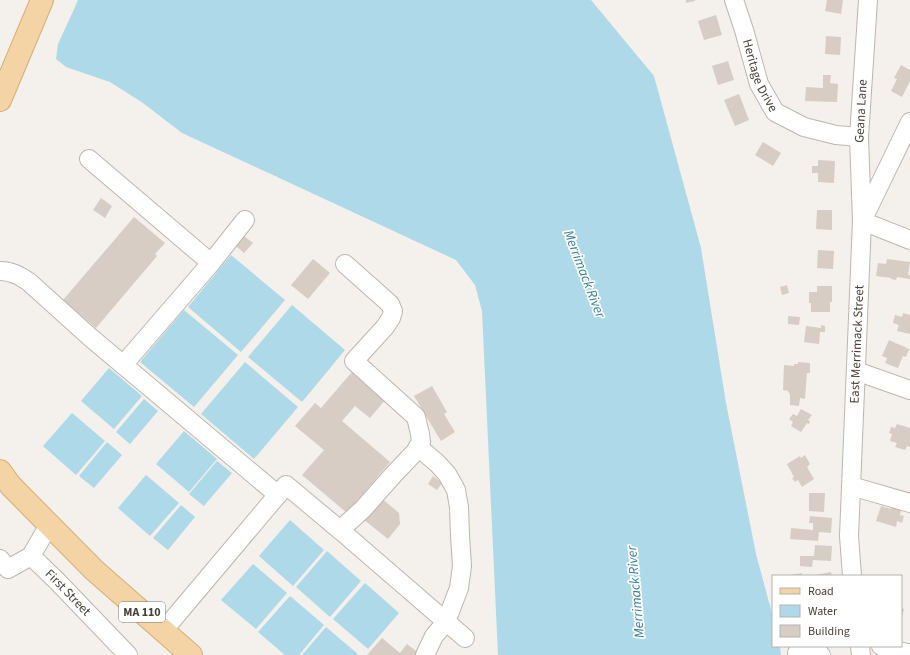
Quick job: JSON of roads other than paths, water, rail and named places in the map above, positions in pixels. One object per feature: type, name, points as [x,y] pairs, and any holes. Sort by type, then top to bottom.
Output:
[{"type":"main road","points":[[0,100],[42,0]]},
{"type":"main road","name":"MA 110","points":[[0,471],[10,486],[94,570],[191,655]]},
{"type":"street","name":"Heritage Drive","points":[[734,0],[759,84],[775,112],[804,127],[836,135],[859,137]]},
{"type":"street","name":"Geana Lane","points":[[862,221],[859,137],[868,0]]},
{"type":"street","name":"East Merrimack Street","points":[[852,575],[849,536],[862,221],[910,122]]},
{"type":"street","points":[[89,159],[211,262]]},
{"type":"street","points":[[123,365],[245,220]]},
{"type":"street","points":[[862,221],[910,240]]},
{"type":"street","points":[[340,530],[363,509],[415,452],[421,442],[416,417],[354,361],[385,326],[391,318],[393,311],[390,304],[345,264]]},
{"type":"street","points":[[0,270],[18,274],[29,282],[90,337],[278,495]]},
{"type":"street","points":[[856,371],[910,390]]},
{"type":"street","points":[[418,447],[437,463],[447,474],[456,490],[459,507],[462,566],[460,588],[446,622],[434,636],[425,655]]},
{"type":"street","points":[[163,631],[286,485],[465,638]]},
{"type":"street","points":[[851,486],[910,502]]},
{"type":"street","points":[[0,559],[8,569],[31,556],[49,525]]},
{"type":"street","name":"First Street","points":[[31,556],[128,655]]},
{"type":"street","points":[[885,647],[910,654]]},
{"type":"street","points":[[797,655],[797,653],[821,655]]},
{"type":"water","name":"Merrimack River","points":[[78,0],[591,0],[654,76],[701,248],[726,403],[756,554],[772,613],[772,647],[780,647],[781,655],[498,655],[482,311],[475,285],[456,260],[182,133],[143,103],[110,82],[66,67],[56,59],[58,44]]},
{"type":"water","points":[[231,255],[285,300],[241,352],[188,307]]},
{"type":"water","points":[[292,305],[345,350],[302,402],[248,357]]},
{"type":"water","points":[[184,310],[238,355],[194,407],[140,362]]},
{"type":"water","points":[[245,362],[298,407],[254,459],[201,414]]},
{"type":"water","points":[[109,368],[142,396],[114,429],[81,401]]},
{"type":"water","points":[[144,399],[158,411],[130,444],[116,432]]},
{"type":"water","points":[[72,413],[105,441],[76,475],[43,446]]},
{"type":"water","points":[[184,431],[217,459],[189,492],[156,464]]},
{"type":"water","points":[[107,442],[122,455],[94,488],[79,476]]},
{"type":"water","points":[[217,461],[232,473],[204,506],[189,494]]},
{"type":"water","points":[[146,475],[179,503],[150,536],[118,508]]},
{"type":"water","points":[[181,505],[195,517],[168,550],[153,538]]},
{"type":"water","points":[[290,520],[324,550],[293,586],[259,556]]},
{"type":"water","points":[[327,551],[361,581],[330,617],[296,587]]},
{"type":"water","points":[[253,564],[287,593],[256,629],[221,600]]},
{"type":"water","points":[[365,583],[399,613],[368,649],[333,619]]},
{"type":"water","points":[[290,596],[324,625],[299,655],[285,655],[258,632]]},
{"type":"water","points":[[326,627],[359,655],[302,655]]}]
